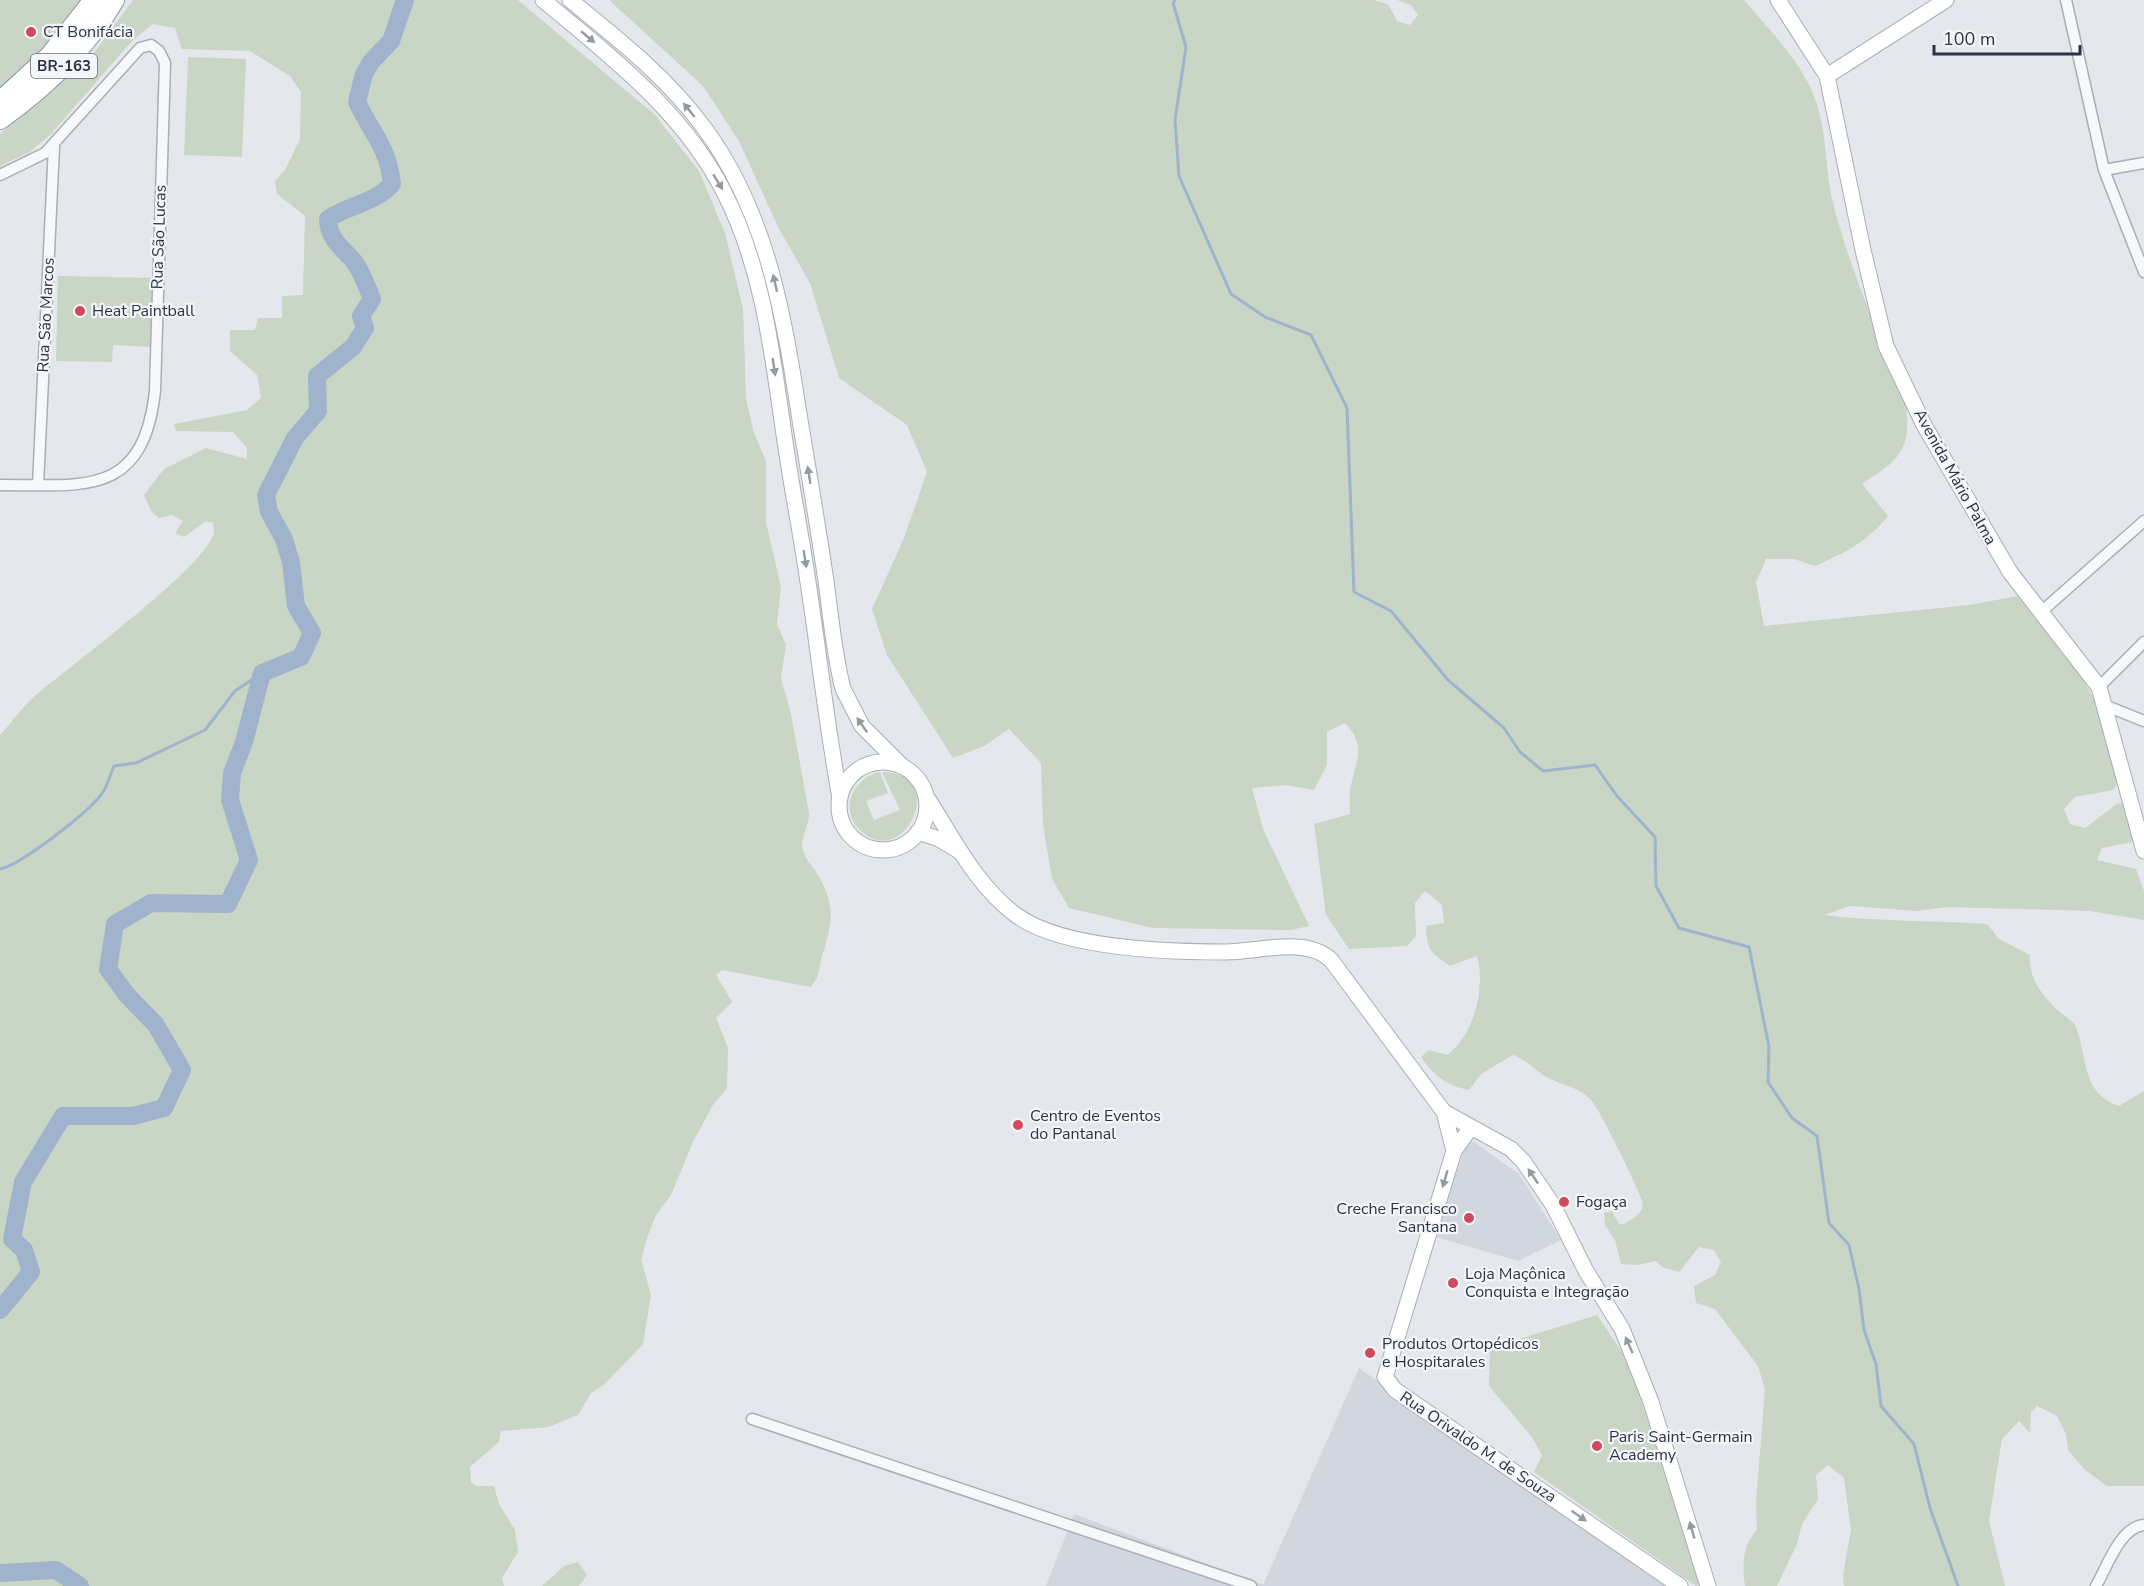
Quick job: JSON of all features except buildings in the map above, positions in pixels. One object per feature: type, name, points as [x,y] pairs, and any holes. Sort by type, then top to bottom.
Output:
[{"type":"highway","name":"BR-163","points":[[0,102],[51,55],[94,0]]},
{"type":"highway","name":"BR-163","points":[[0,119],[63,67],[86,41],[114,0]]},
{"type":"main road","points":[[543,0],[640,82],[669,111],[695,146],[724,193],[743,235],[758,280],[773,361],[806,570],[829,740],[840,798],[840,810],[846,828],[855,840],[868,847],[883,850],[898,847],[918,832],[926,817],[926,796]]},
{"type":"main road","points":[[570,0],[624,44],[679,97],[705,129],[736,178],[757,223],[774,276],[791,362],[843,689],[862,726],[918,780],[964,855],[986,885],[1006,908],[1032,925],[1065,937],[1104,944],[1226,952],[1309,947],[1323,952],[1348,980],[1444,1112],[1454,1151]]},
{"type":"main road","points":[[1778,0],[1827,76],[1946,0]]},
{"type":"main road","name":"Avenida Mário Palma","points":[[1827,76],[1863,250],[1886,346],[1924,425],[2010,572],[2098,687],[2141,822],[2144,851]]},
{"type":"main road","points":[[840,798],[849,780],[864,767],[884,763],[903,767]]},
{"type":"main road","points":[[918,832],[939,839],[964,855]]},
{"type":"main road","points":[[1444,1112],[1510,1149],[1523,1161],[1553,1205],[1586,1271],[1622,1329],[1651,1402],[1708,1586]]},
{"type":"main road","name":"Rua Orivaldo M. de Souza","points":[[1470,1127],[1454,1151],[1385,1377],[1389,1384],[1680,1586]]},
{"type":"street","points":[[2066,0],[2104,170],[2144,272]]},
{"type":"street","name":"Rua São Lucas","points":[[38,485],[94,483],[120,471],[135,455],[146,438],[154,400],[165,63],[156,47],[151,45],[140,48],[54,146]]},
{"type":"street","points":[[0,175],[36,159],[54,146]]},
{"type":"street","name":"Rua São Marcos","points":[[38,485],[54,146]]},
{"type":"street","points":[[2104,170],[2144,163]]},
{"type":"street","points":[[0,485],[38,485]]},
{"type":"street","points":[[2041,612],[2144,521]]},
{"type":"street","points":[[2098,687],[2144,642]]},
{"type":"street","points":[[2104,705],[2144,722]]},
{"type":"street","points":[[752,1419],[1251,1586]]},
{"type":"street","points":[[2097,1586],[2125,1535],[2136,1526],[2144,1525]]},
{"type":"shaded area","points":[[1474,1142],[1519,1174],[1561,1240],[1518,1261],[1436,1237],[1466,1143]]},
{"type":"shaded area","points":[[1359,1368],[1672,1586],[1046,1586],[1074,1514],[1263,1585]]},
{"type":"green space","name":"CT Bonifácia","points":[[0,0],[86,0],[77,14],[0,95]]},
{"type":"green space","points":[[133,0],[518,0],[655,115],[699,171],[725,233],[743,309],[746,399],[754,433],[766,461],[766,522],[781,587],[777,624],[786,645],[781,678],[791,714],[809,813],[802,848],[821,880],[829,900],[831,919],[829,930],[818,974],[811,987],[722,970],[716,975],[732,1002],[716,1018],[728,1048],[727,1088],[713,1105],[693,1142],[671,1195],[656,1215],[647,1238],[641,1259],[651,1295],[643,1344],[605,1384],[591,1393],[578,1415],[548,1427],[501,1431],[499,1442],[470,1467],[471,1482],[476,1486],[494,1486],[499,1504],[515,1530],[518,1552],[502,1578],[504,1586],[0,1586],[0,735],[34,697],[163,592],[206,547],[214,532],[213,523],[206,521],[184,537],[175,533],[183,521],[172,515],[159,518],[151,511],[144,495],[164,469],[206,448],[247,459],[247,448],[233,432],[176,431],[174,424],[247,410],[261,398],[257,375],[230,351],[230,330],[255,330],[258,318],[282,318],[282,296],[303,295],[305,216],[277,194],[275,181],[285,170],[300,139],[301,92],[290,76],[250,51],[182,49],[175,28],[153,24],[132,41],[51,134],[30,152],[0,166],[0,134],[90,58]]},
{"type":"green space","points":[[609,0],[1373,0],[1388,4],[1397,21],[1410,25],[1418,15],[1411,5],[1397,0],[1744,0],[1797,64],[1816,101],[1823,129],[1830,189],[1840,229],[1866,303],[1908,399],[1907,432],[1901,450],[1891,463],[1862,484],[1888,516],[1872,533],[1855,546],[1815,566],[1794,559],[1766,559],[1756,582],[1764,626],[1969,605],[2018,596],[2079,673],[2099,707],[2120,779],[2113,790],[2075,797],[2064,809],[2070,824],[2085,828],[2118,803],[2128,804],[2138,841],[2102,848],[2097,860],[2136,869],[2144,891],[2144,920],[2090,911],[1948,907],[1917,911],[1850,906],[1824,915],[1987,924],[1999,939],[2030,955],[2034,980],[2038,987],[2075,1025],[2087,1072],[2098,1092],[2106,1100],[2119,1106],[2144,1091],[2144,1486],[2107,1486],[2084,1469],[2068,1450],[2066,1434],[2057,1416],[2037,1406],[2031,1412],[2030,1433],[2019,1421],[2002,1439],[1989,1521],[2005,1586],[1844,1586],[1843,1575],[1851,1530],[1844,1478],[1828,1465],[1816,1475],[1818,1499],[1802,1524],[1797,1544],[1777,1586],[1745,1586],[1744,1556],[1748,1543],[1757,1530],[1756,1502],[1765,1389],[1758,1366],[1715,1309],[1696,1303],[1694,1286],[1715,1275],[1721,1262],[1714,1250],[1699,1247],[1679,1272],[1662,1267],[1656,1261],[1637,1265],[1621,1264],[1615,1240],[1605,1225],[1604,1213],[1612,1211],[1619,1224],[1624,1224],[1638,1214],[1643,1205],[1629,1171],[1603,1120],[1587,1096],[1549,1079],[1513,1055],[1481,1074],[1469,1090],[1441,1079],[1421,1057],[1429,1050],[1447,1055],[1456,1047],[1471,1024],[1479,996],[1477,956],[1450,966],[1431,950],[1426,926],[1444,923],[1442,905],[1425,891],[1415,903],[1416,936],[1407,946],[1349,949],[1326,915],[1314,824],[1350,814],[1350,790],[1358,755],[1358,747],[1352,732],[1345,723],[1327,732],[1327,765],[1314,790],[1286,785],[1252,788],[1263,829],[1309,926],[1291,930],[1153,928],[1069,908],[1052,879],[1043,825],[1041,763],[1009,729],[984,746],[953,758],[887,655],[872,609],[904,538],[927,472],[907,425],[839,378],[810,283],[778,227],[739,141],[703,86]]},
{"type":"green space","points":[[188,57],[246,59],[242,157],[184,155]]},
{"type":"green space","points":[[58,276],[155,278],[152,347],[113,345],[112,362],[56,361]]},
{"type":"green space","points":[[880,772],[888,793],[866,801],[874,820],[900,810],[882,772],[903,777],[914,788],[917,803],[913,818],[903,832],[890,840],[875,839],[858,828],[852,820],[850,811],[852,794],[857,786],[871,775]]},
{"type":"green space","name":"Paris Saint-Germain Academy","points":[[1597,1315],[1628,1361],[1699,1574],[1699,1585],[1696,1586],[1534,1472],[1542,1455],[1532,1437],[1489,1386],[1490,1348]]},
{"type":"green space","points":[[578,1562],[587,1575],[579,1586],[542,1586],[564,1566]]},
{"type":"waterway","points":[[0,1310],[31,1272],[24,1250],[12,1239],[23,1182],[63,1116],[133,1116],[164,1108],[182,1070],[156,1025],[127,995],[108,969],[115,924],[151,903],[228,904],[249,860],[230,800],[232,773],[244,742],[262,673],[301,657],[312,633],[296,606],[291,562],[284,539],[269,512],[266,495],[295,438],[318,411],[317,376],[353,347],[365,328],[361,316],[372,299],[358,268],[330,232],[328,219],[378,196],[392,184],[383,150],[357,102],[364,74],[371,62],[391,41],[405,0]]},
{"type":"waterway","points":[[1175,0],[1173,3],[1186,47],[1175,120],[1179,176],[1231,294],[1265,317],[1311,335],[1347,408],[1354,592],[1391,611],[1448,680],[1504,728],[1520,752],[1543,771],[1595,765],[1617,796],[1655,837],[1656,886],[1679,928],[1749,947],[1769,1047],[1768,1082],[1792,1118],[1817,1136],[1829,1223],[1849,1245],[1859,1289],[1864,1330],[1876,1364],[1881,1406],[1914,1444],[1930,1508],[1958,1586]]},
{"type":"waterway","points":[[0,869],[37,849],[82,814],[103,792],[114,766],[136,763],[205,730],[235,691],[262,673]]},
{"type":"waterway","points":[[0,1573],[56,1570],[80,1586]]},
{"type":"place","name":"CT Bonifácia","points":[[31,32]]},
{"type":"place","name":"Heat Paintball","points":[[80,311]]},
{"type":"place","name":"Centro de Eventos do Pantanal","points":[[1018,1125]]},
{"type":"place","name":"Fogaça","points":[[1564,1202]]},
{"type":"place","name":"Creche Francisco Santana","points":[[1469,1218]]},
{"type":"place","name":"Loja Maçônica Conquista e Integração","points":[[1453,1283]]},
{"type":"place","name":"Produtos Ortopédicos e Hospitarales","points":[[1370,1353]]},
{"type":"place","name":"Paris Saint-Germain Academy","points":[[1597,1446]]}]
